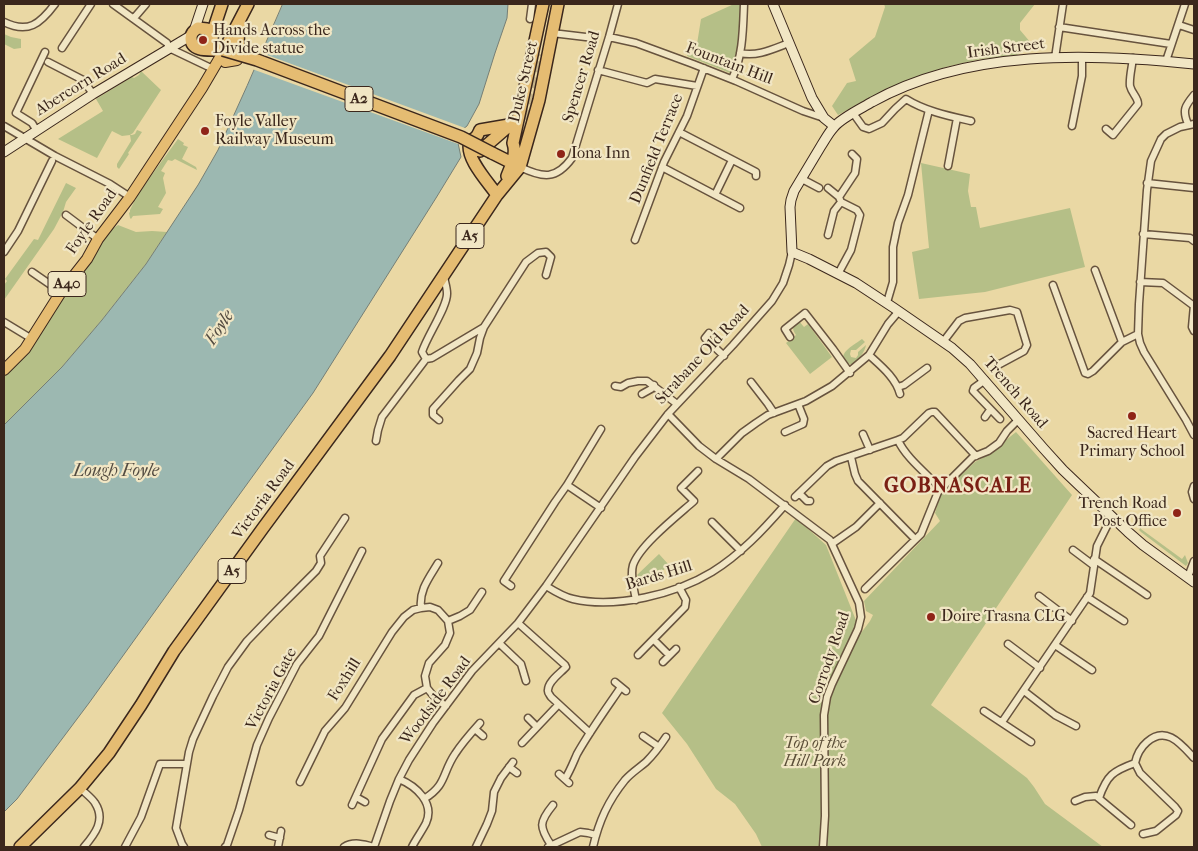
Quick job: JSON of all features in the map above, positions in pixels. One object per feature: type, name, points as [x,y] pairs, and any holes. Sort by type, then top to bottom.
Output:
[{"type":"highway","points":[[202,30],[211,45],[200,48],[191,41],[202,30],[217,17],[222,4]]},
{"type":"highway","name":"Duke Street","points":[[516,165],[514,143],[543,4]]},
{"type":"highway","name":"Duke Street","points":[[548,4],[549,29]]},
{"type":"highway","name":"Duke Street","points":[[516,165],[539,100],[554,4]]},
{"type":"highway","name":"Duke Street","points":[[539,54],[558,4]]},
{"type":"highway","name":"Foyle Road","points":[[228,53],[238,47],[239,31],[245,9]]},
{"type":"highway","name":"Foyle Road","points":[[228,53],[245,9]]},
{"type":"highway","points":[[202,30],[228,53]]},
{"type":"highway","name":"A2","points":[[200,48],[257,60],[462,138],[516,165]]},
{"type":"highway","name":"Duke Street","points":[[472,142],[480,130],[510,125],[489,142],[490,152]]},
{"type":"highway","points":[[472,142],[471,158],[497,195]]},
{"type":"highway","name":"A2","points":[[472,142],[480,151],[490,152]]},
{"type":"highway","points":[[483,175],[480,164],[490,152],[514,143]]},
{"type":"highway","name":"Victoria Road","points":[[20,847],[80,788],[109,753],[174,651],[390,356],[516,165]]},
{"type":"main road","points":[[202,30],[203,4]]},
{"type":"main road","points":[[773,4],[814,102],[824,118]]},
{"type":"main road","name":"Abercorn Road","points":[[4,152],[93,94],[202,30]]},
{"type":"main road","points":[[172,47],[200,48]]},
{"type":"main road","name":"Foyle Road","points":[[4,370],[32,339],[61,292],[87,260],[98,239],[130,196],[213,69],[228,53]]},
{"type":"main road","name":"Foyle Road","points":[[202,88],[212,78],[228,53]]},
{"type":"main road","name":"Irish Street","points":[[834,126],[881,97],[912,84],[946,72],[980,65],[1082,57],[1133,58],[1194,64]]},
{"type":"main road","name":"Fountain Hill","points":[[824,118],[834,126]]},
{"type":"main road","name":"Strabane Old Road","points":[[792,252],[790,207],[794,191],[834,126]]},
{"type":"main road","name":"Trench Road","points":[[792,252],[809,258],[856,283],[943,342],[970,364],[1063,470],[1143,544],[1191,579]]},
{"type":"street","points":[[4,22],[17,28],[33,25],[44,18],[55,4]]},
{"type":"street","points":[[62,48],[91,4]]},
{"type":"street","points":[[113,4],[172,47],[213,69]]},
{"type":"street","points":[[134,18],[146,4]]},
{"type":"street","points":[[530,19],[532,4]]},
{"type":"street","name":"Spencer Road","points":[[516,165],[539,174],[550,175],[560,171],[572,158],[618,4]]},
{"type":"street","points":[[732,79],[740,53],[744,4]]},
{"type":"street","points":[[1055,58],[1063,4]]},
{"type":"street","points":[[1166,61],[1185,4]]},
{"type":"street","points":[[1178,25],[1194,30]]},
{"type":"street","points":[[1059,27],[1171,44]]},
{"type":"street","points":[[549,29],[594,38]]},
{"type":"street","name":"Fountain Hill","points":[[609,37],[636,43],[704,68],[824,118]]},
{"type":"street","points":[[740,53],[752,55],[789,44]]},
{"type":"street","points":[[37,130],[29,121],[16,113],[45,52]]},
{"type":"street","points":[[1072,126],[1082,76],[1082,57]]},
{"type":"street","points":[[1106,129],[1113,134],[1138,104],[1130,84],[1133,58]]},
{"type":"street","points":[[48,62],[83,80],[93,94]]},
{"type":"street","name":"Dunfield Terrace","points":[[635,240],[662,167],[687,116],[704,68]]},
{"type":"street","points":[[598,70],[647,83],[655,79],[697,86]]},
{"type":"street","points":[[1194,95],[1184,109],[1185,116],[1191,124],[1173,130],[1162,139],[1151,161],[1147,183],[1143,234],[1138,334],[1144,352],[1194,435]]},
{"type":"street","points":[[853,113],[863,127],[869,129],[882,123],[906,99],[917,106],[971,121]]},
{"type":"street","points":[[804,111],[814,102]]},
{"type":"street","points":[[885,302],[888,299],[893,282],[893,247],[898,223],[910,186],[929,110]]},
{"type":"street","points":[[948,166],[958,118]]},
{"type":"street","points":[[4,126],[130,196]]},
{"type":"street","points":[[679,132],[756,172],[756,176]]},
{"type":"street","points":[[828,235],[834,211],[855,173],[857,159],[852,154]]},
{"type":"street","points":[[715,195],[732,160]]},
{"type":"street","points":[[4,252],[18,231],[52,161]]},
{"type":"street","points":[[662,167],[740,208]]},
{"type":"street","points":[[802,179],[818,188]]},
{"type":"street","points":[[1147,183],[1194,188]]},
{"type":"street","points":[[828,188],[860,215],[851,250],[838,274]]},
{"type":"street","points":[[66,215],[98,239]]},
{"type":"street","points":[[1143,234],[1190,238],[1194,241]]},
{"type":"street","points":[[438,420],[433,415],[433,409],[470,369],[477,353],[484,326],[526,262],[538,253],[546,252],[551,257],[546,275]]},
{"type":"street","name":"Strabane Old Road","points":[[546,586],[635,457],[668,414],[724,356],[772,301],[783,283],[792,252]]},
{"type":"street","points":[[1095,270],[1122,342]]},
{"type":"street","points":[[32,272],[61,292]]},
{"type":"street","points":[[426,359],[422,352],[425,342],[447,295],[443,276]]},
{"type":"street","points":[[1140,282],[1163,283],[1194,305],[1192,327],[1194,331]]},
{"type":"street","points":[[1053,285],[1085,373],[1088,374],[1093,371],[1122,342],[1138,334]]},
{"type":"street","points":[[943,342],[959,321],[965,318],[1014,310],[1017,312],[1027,345],[1024,351],[998,365]]},
{"type":"street","points":[[716,459],[742,433],[756,423],[774,413],[822,393],[850,373],[869,355],[888,324],[899,311]]},
{"type":"street","points":[[790,336],[785,329],[805,313],[850,373]]},
{"type":"street","points":[[4,322],[32,339]]},
{"type":"street","points":[[376,441],[382,417],[426,359],[432,358],[484,326]]},
{"type":"street","points":[[709,333],[705,338],[724,356]]},
{"type":"street","points":[[869,355],[891,376],[899,391],[927,368]]},
{"type":"street","points":[[985,380],[974,388],[973,391],[1000,419]]},
{"type":"street","points":[[616,386],[621,387],[638,381],[647,381],[677,404]]},
{"type":"street","points":[[751,382],[774,413]]},
{"type":"street","points":[[642,394],[654,385]]},
{"type":"street","points":[[785,432],[803,424],[804,419],[798,404]]},
{"type":"street","points":[[985,417],[990,410]]},
{"type":"street","points":[[810,501],[797,495],[827,466],[903,438],[932,412],[935,412],[976,456]]},
{"type":"street","name":"Corrody Road","points":[[668,414],[699,446],[749,479],[830,540],[859,603],[861,617],[858,629],[832,684],[827,697],[824,715],[824,847]]},
{"type":"street","points":[[865,589],[921,534],[941,489],[973,458],[999,443],[1018,420]]},
{"type":"street","points":[[511,586],[504,581],[601,429]]},
{"type":"street","points":[[863,434],[870,450]]},
{"type":"street","points":[[898,440],[908,455],[941,489]]},
{"type":"street","points":[[851,457],[858,481],[916,539]]},
{"type":"street","points":[[636,600],[632,575],[633,566],[648,544],[694,501],[681,488],[698,471]]},
{"type":"street","points":[[567,485],[601,508]]},
{"type":"street","points":[[1194,486],[1192,492],[1194,500]]},
{"type":"street","points":[[833,543],[856,527],[880,503]]},
{"type":"street","name":"Bards Hill","points":[[546,586],[571,599],[593,603],[636,600],[680,587],[713,572],[741,551],[757,537],[785,505]]},
{"type":"street","points":[[1002,722],[1090,593],[1096,546],[1112,516]]},
{"type":"street","points":[[182,846],[176,828],[187,764],[193,739],[216,690],[228,667],[243,647],[263,624],[316,571],[321,563],[320,556],[345,518]]},
{"type":"street","points":[[712,522],[741,551]]},
{"type":"street","points":[[1072,550],[1147,595]]},
{"type":"street","name":"Victoria Gate","points":[[225,847],[239,810],[257,745],[269,718],[297,664],[319,636],[362,551]]},
{"type":"street","points":[[1191,579],[1194,561]]},
{"type":"street","points":[[438,564],[425,583],[421,594],[421,608],[430,607],[438,610],[448,621],[450,633],[446,645],[429,663],[425,676],[427,688],[436,699],[446,706]]},
{"type":"street","points":[[866,577],[872,583]]},
{"type":"street","name":"Woodside Road","points":[[374,847],[399,779],[420,742],[472,671],[518,623],[546,586]]},
{"type":"street","points":[[638,655],[686,608],[686,600],[680,587]]},
{"type":"street","points":[[448,621],[470,610],[482,592]]},
{"type":"street","points":[[1039,596],[1072,621]]},
{"type":"street","points":[[1087,597],[1124,621]]},
{"type":"street","name":"Foxhill","points":[[299,777],[324,731],[345,708],[392,632],[404,617],[413,610],[421,608]]},
{"type":"street","points":[[518,623],[565,665],[566,667],[550,684],[548,692],[558,705],[590,733]]},
{"type":"street","points":[[654,640],[669,655]]},
{"type":"street","points":[[499,643],[521,664],[526,681]]},
{"type":"street","points":[[1008,644],[1040,668]]},
{"type":"street","points":[[1055,646],[1092,670]]},
{"type":"street","points":[[663,662],[676,649]]},
{"type":"street","points":[[559,774],[567,781],[577,755],[620,687]]},
{"type":"street","points":[[352,804],[382,739],[414,694],[427,688]]},
{"type":"street","points":[[1024,691],[1055,715],[1076,726]]},
{"type":"street","points":[[522,743],[558,705]]},
{"type":"street","points":[[984,711],[1030,742]]},
{"type":"street","points":[[528,718],[538,727]]},
{"type":"street","points":[[424,798],[440,785],[455,754],[478,726],[483,736]]},
{"type":"street","points":[[1143,834],[1156,832],[1178,812],[1176,807],[1140,773],[1135,763],[1141,747],[1150,739],[1165,735],[1179,742],[1194,758]]},
{"type":"street","points":[[643,736],[659,747]]},
{"type":"street","points":[[593,847],[601,818],[609,802],[626,779],[646,762],[666,737]]},
{"type":"street","points":[[1099,798],[1107,779],[1114,772],[1135,763]]},
{"type":"street","points":[[124,847],[141,817],[160,764],[187,764]]},
{"type":"street","points":[[476,847],[492,811],[494,792],[501,778],[511,764],[517,772]]},
{"type":"street","points":[[399,779],[420,793],[427,806],[428,816],[426,822],[412,847]]},
{"type":"street","points":[[80,788],[95,802],[100,819],[92,838],[84,847]]},
{"type":"street","points":[[1076,801],[1096,796],[1131,825]]},
{"type":"street","points":[[356,797],[365,802]]},
{"type":"street","points":[[550,806],[542,824],[544,834],[550,846],[580,832],[596,835]]},
{"type":"street","points":[[269,835],[280,834],[278,847]]},
{"type":"street","points":[[344,847],[357,843],[374,847]]},
{"type":"green space","points":[[734,4],[742,4],[740,34],[734,71],[730,73],[687,56],[691,46],[697,44],[701,19]]},
{"type":"green space","points":[[884,4],[1035,4],[1020,23],[1020,30],[1031,43],[1017,55],[981,59],[946,67],[907,80],[838,115],[832,106],[847,83],[856,81],[849,59],[875,37],[885,7]]},
{"type":"green space","points":[[4,34],[21,39],[21,48],[14,49],[4,44]]},
{"type":"green space","points":[[141,71],[161,90],[130,135],[122,136],[112,131],[97,158],[58,139],[103,111],[96,99],[132,77],[134,78],[139,75]]},
{"type":"green space","points":[[137,130],[142,132],[119,169],[117,164],[131,141],[130,135],[135,134]]},
{"type":"green space","points":[[178,139],[184,143],[183,145],[188,147],[182,159],[196,167],[197,170],[175,159],[172,161],[168,160],[161,171],[165,173],[163,178],[166,193],[158,207],[163,209],[160,214],[133,216],[131,219],[129,213],[137,196]]},
{"type":"green space","points":[[921,163],[970,174],[968,191],[971,207],[976,207],[980,228],[1070,208],[1085,267],[985,292],[919,299],[912,252],[929,248]]},
{"type":"green space","points":[[66,183],[76,188],[66,202],[54,229],[4,300],[4,285],[7,281],[5,279],[34,239],[38,240]]},
{"type":"green space","points":[[118,225],[136,232],[167,232],[146,264],[102,320],[62,367],[4,425],[4,370],[98,239]]},
{"type":"green space","points":[[799,321],[804,327],[808,324],[832,357],[810,374],[786,343],[796,335],[793,327]]},
{"type":"green space","points":[[862,339],[865,342],[856,350],[851,350],[850,354],[851,357],[856,358],[858,352],[866,345],[863,353],[852,364],[846,363],[843,358],[845,352]]},
{"type":"green space","name":"Top of the Hill Park","points":[[1016,432],[1072,495],[931,705],[1027,778],[1045,804],[1103,847],[762,847],[756,834],[735,804],[716,789],[687,744],[662,713],[796,518],[826,545],[861,633],[873,615],[866,611],[864,601],[940,521],[935,513],[940,495],[975,462],[986,456]]},
{"type":"green space","points":[[1141,527],[1141,529],[1182,559],[1185,555],[1188,563],[1186,566],[1141,532],[1139,530]]},
{"type":"green space","points":[[659,554],[669,565],[647,585],[637,575]]},
{"type":"water","name":"Lough Foyle","points":[[283,4],[508,4],[507,18],[479,104],[467,126],[463,129],[458,143],[461,157],[436,198],[313,393],[89,703],[17,799],[4,812],[4,425],[62,367],[146,264],[198,185],[218,150]]},
{"type":"pier","points":[[259,52],[465,128],[467,130],[461,145],[252,69]]},
{"type":"tunnel","points":[[520,118],[526,111],[539,54]]},
{"type":"place","name":"Hands Across the Divide statue","points":[[203,40]]},
{"type":"place","name":"Foyle Valley Railway Museum","points":[[205,131]]},
{"type":"place","name":"Iona Inn","points":[[561,154]]},
{"type":"place","name":"Sacred Heart Primary School","points":[[1132,416]]},
{"type":"place","name":"Trench Road Post Office","points":[[1177,513]]},
{"type":"place","name":"Doire Trasna CLG","points":[[931,617]]},
{"type":"district","name":"GOBNASCALE","points":[[958,487]]},
{"type":"water label","name":"Foyle","points":[[220,328]]}]
